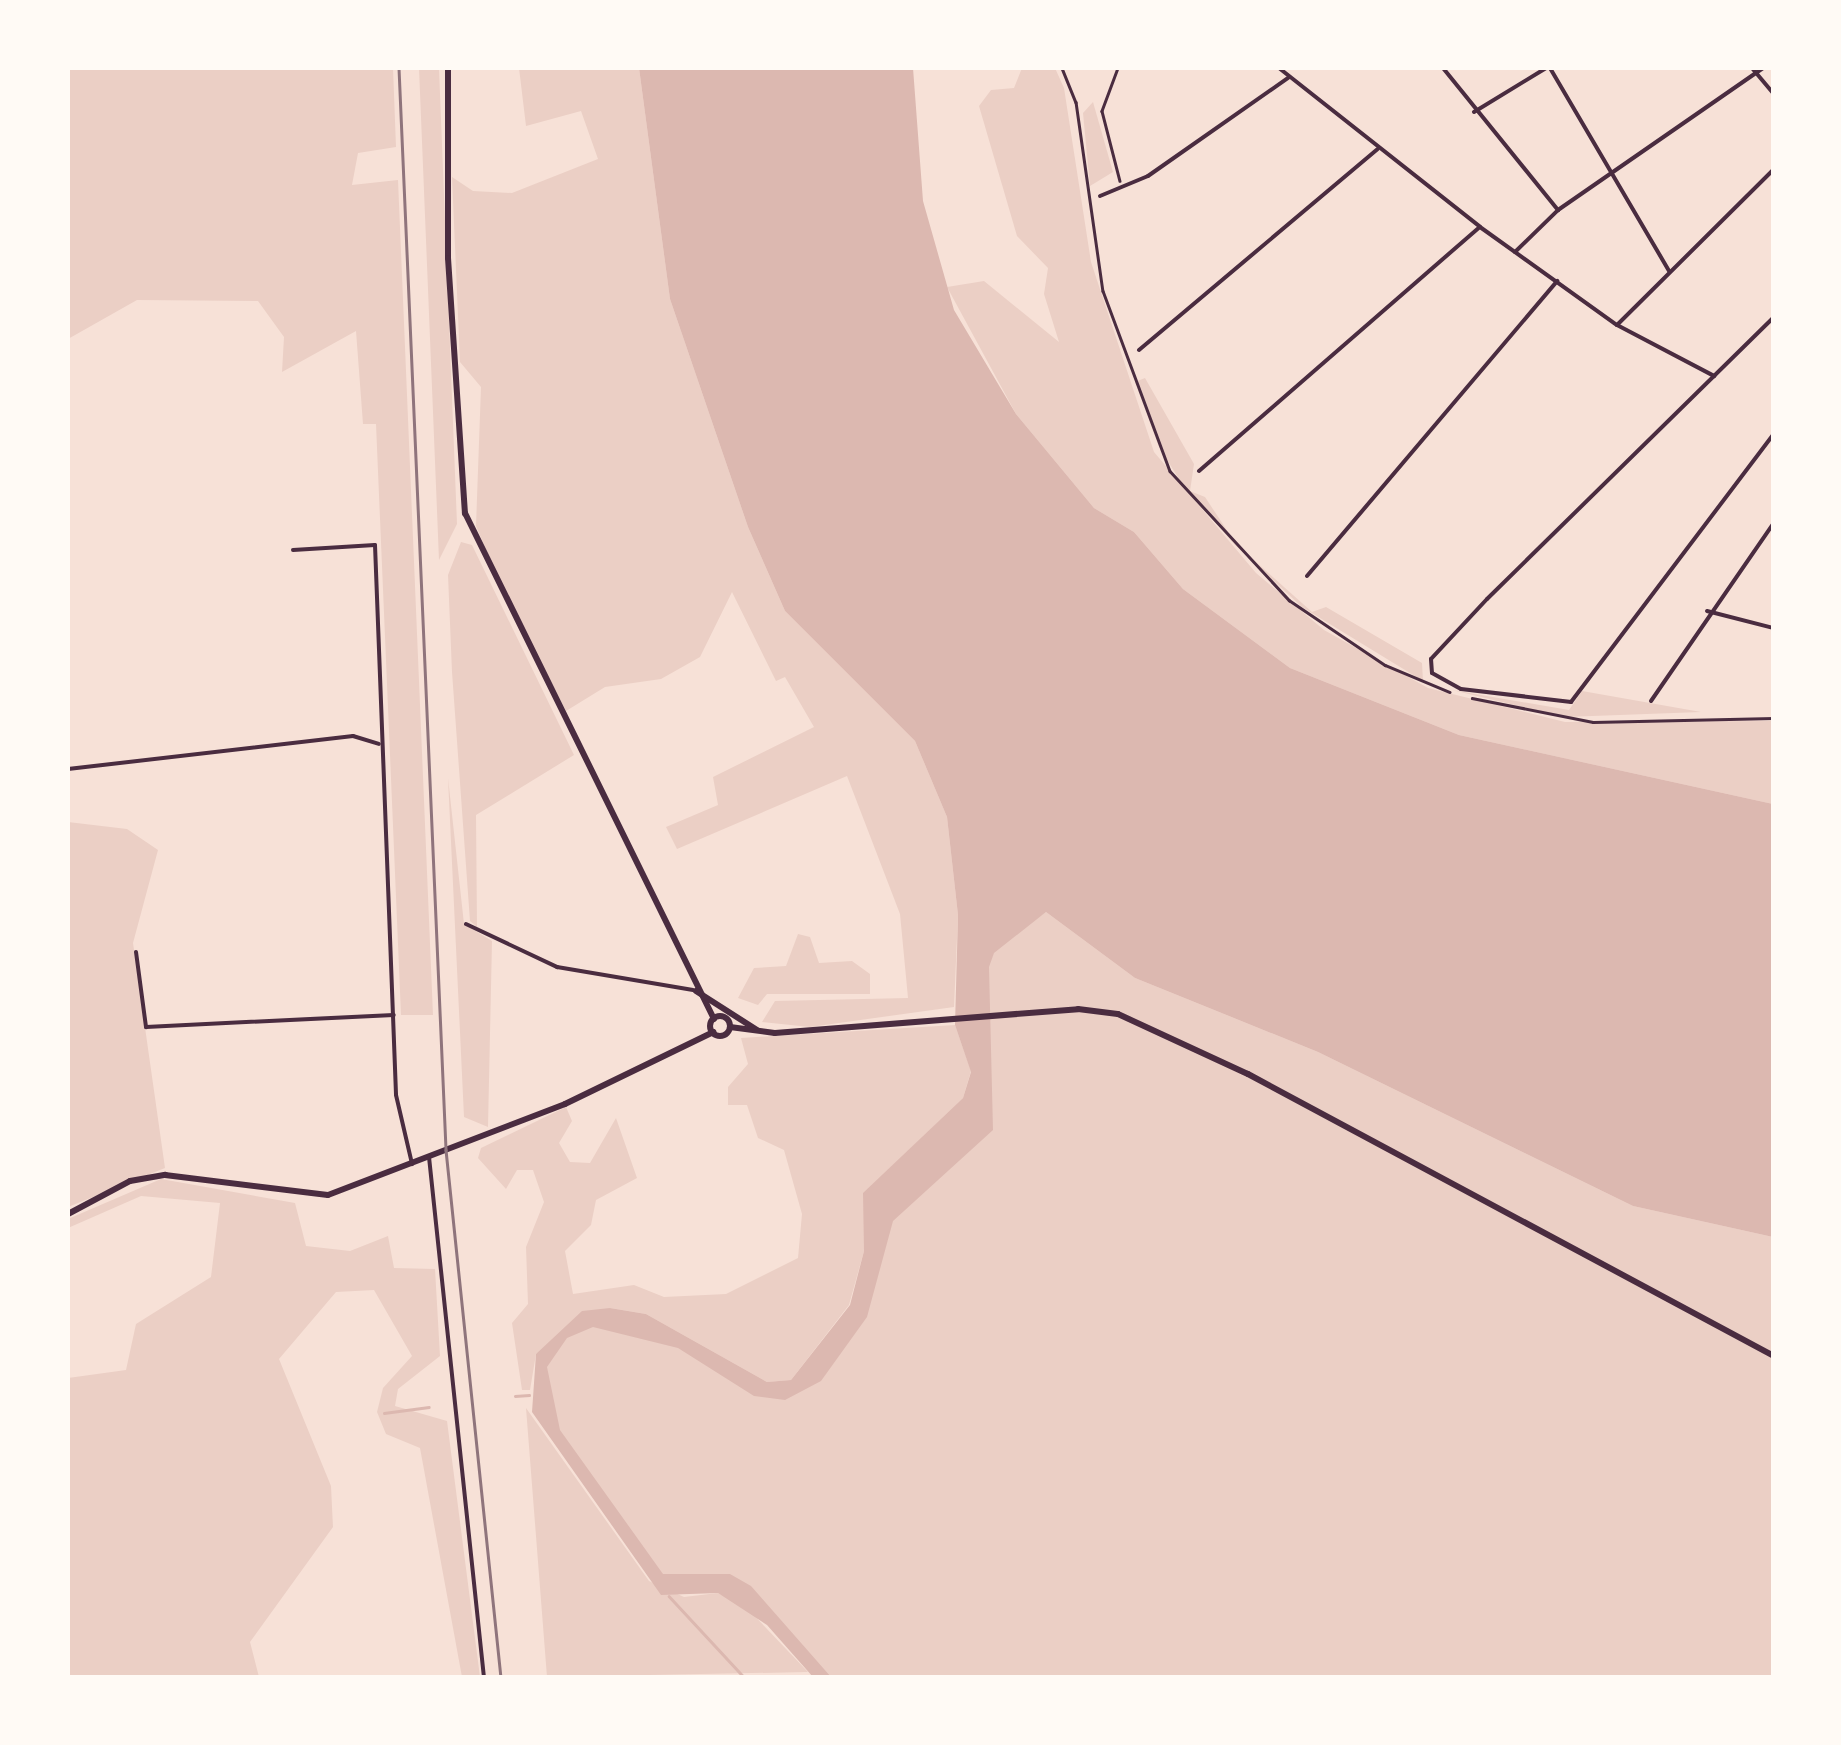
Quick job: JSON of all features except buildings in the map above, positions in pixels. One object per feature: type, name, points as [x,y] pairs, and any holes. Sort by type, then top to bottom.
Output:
[{"type":"main road","points":[[448,68],[448,272],[465,513],[693,990],[714,1018],[730,1028]]},
{"type":"main road","points":[[693,990],[758,1031]]},
{"type":"main road","points":[[68,1214],[146,1176],[299,1198],[430,1157],[713,1032],[730,1028],[758,1031],[944,1016],[1098,1010],[1154,1028],[1774,1356]]},
{"type":"main road","points":[[713,1032],[714,1018]]},
{"type":"street","points":[[1278,68],[1480,228],[1617,324],[1714,376]]},
{"type":"street","points":[[1443,68],[1474,112],[1558,210]]},
{"type":"street","points":[[1474,112],[1548,68],[1670,271]]},
{"type":"street","points":[[1515,252],[1558,210],[1762,68]]},
{"type":"street","points":[[1754,70],[1774,94]]},
{"type":"street","points":[[1100,196],[1122,187],[1288,78]]},
{"type":"street","points":[[1140,350],[1378,149]]},
{"type":"street","points":[[1617,324],[1774,169]]},
{"type":"street","points":[[1199,472],[1480,228]]},
{"type":"street","points":[[1307,576],[1557,281]]},
{"type":"street","points":[[1774,317],[1431,659],[1436,677],[1462,689],[1570,702],[1774,434]]},
{"type":"street","points":[[1651,701],[1708,612],[1774,523]]},
{"type":"street","points":[[294,550],[375,545],[379,744],[398,1123],[412,1164]]},
{"type":"street","points":[[1708,612],[1773,628]]},
{"type":"street","points":[[68,770],[353,736],[379,744]]},
{"type":"street","points":[[466,924],[557,967],[693,990]]},
{"type":"street","points":[[136,952],[146,1027],[394,1015]]},
{"type":"street","points":[[430,1157],[484,1678]]},
{"type":"path","points":[[1062,68],[1080,122],[1096,265],[1154,442],[1192,501],[1267,580],[1385,665],[1514,710],[1626,723],[1774,718]]},
{"type":"path","points":[[1118,68],[1102,111],[1122,187]]},
{"type":"shaded area","points":[[68,68],[393,68],[396,147],[358,153],[352,185],[398,180],[433,1015],[401,1015],[376,424],[363,424],[356,331],[282,372],[284,337],[258,301],[137,300],[68,339]]},
{"type":"shaded area","points":[[419,68],[439,68],[457,524],[439,560]]},
{"type":"shaded area","points":[[519,68],[639,68],[670,299],[748,527],[785,611],[915,741],[947,817],[958,915],[954,1007],[810,1027],[762,1022],[775,1001],[908,998],[900,914],[847,776],[677,849],[666,827],[718,805],[713,777],[814,727],[785,677],[776,681],[732,592],[700,657],[661,679],[605,687],[566,711],[498,578],[476,526],[481,387],[460,362],[452,177],[473,191],[512,193],[598,159],[581,111],[526,126]]},
{"type":"shaded area","points":[[639,68],[913,68],[923,201],[954,310],[1016,414],[1094,508],[1134,532],[1183,589],[1290,668],[1459,735],[1773,804],[1773,1237],[1633,1206],[1318,1052],[1135,978],[1046,912],[994,953],[989,967],[993,1130],[893,1221],[867,1317],[821,1381],[785,1400],[754,1396],[678,1348],[593,1327],[567,1338],[547,1367],[560,1430],[663,1574],[730,1574],[751,1586],[831,1677],[813,1677],[767,1625],[718,1593],[661,1595],[532,1412],[536,1354],[582,1311],[610,1308],[646,1314],[767,1382],[791,1380],[850,1305],[864,1251],[863,1193],[963,1098],[971,1072],[955,1025],[958,915],[947,817],[915,741],[785,611],[748,527],[670,299]]},
{"type":"shaded area","points":[[1022,68],[1055,68],[1064,88],[1091,262],[1154,452],[1256,573],[1324,630],[1428,688],[1565,722],[1773,721],[1773,804],[1459,735],[1290,668],[1183,589],[1134,532],[1094,508],[1016,414],[947,287],[984,281],[1059,342],[1044,294],[1048,268],[1017,236],[979,106],[991,90],[1014,88]]},
{"type":"shaded area","points":[[1093,102],[1113,172],[1090,186],[1083,113]]},
{"type":"shaded area","points":[[1145,378],[1194,464],[1190,491],[1205,497],[1236,544],[1312,612],[1326,607],[1422,663],[1423,681],[1302,607],[1235,545],[1184,487],[1159,447],[1135,382]]},
{"type":"shaded area","points":[[461,542],[472,545],[574,755],[476,815],[477,927],[470,921],[452,672],[448,575]]},
{"type":"shaded area","points":[[1452,690],[1569,710],[1582,691],[1701,712],[1565,717]]},
{"type":"shaded area","points":[[448,778],[464,924],[492,941],[488,1127],[464,1117]]},
{"type":"shaded area","points":[[68,822],[127,829],[158,850],[133,943],[165,1168],[68,1207]]},
{"type":"shaded area","points":[[1046,912],[1135,978],[1318,1052],[1633,1206],[1773,1237],[1773,1677],[821,1677],[755,1603],[725,1588],[665,1589],[544,1419],[543,1364],[579,1322],[636,1321],[757,1391],[790,1390],[842,1341],[879,1229],[977,1113],[972,965]]},
{"type":"shaded area","points":[[798,934],[810,937],[819,963],[852,961],[870,974],[870,994],[767,994],[758,1005],[738,998],[754,968],[786,966]]},
{"type":"shaded area","points":[[955,1025],[971,1071],[963,1098],[864,1193],[864,1251],[849,1305],[791,1380],[767,1382],[646,1314],[610,1308],[536,1354],[530,1390],[522,1390],[512,1323],[528,1304],[526,1247],[544,1202],[533,1170],[517,1170],[506,1189],[478,1158],[481,1148],[566,1107],[572,1121],[559,1143],[570,1162],[590,1163],[616,1118],[637,1178],[596,1200],[591,1225],[565,1251],[573,1294],[634,1285],[664,1297],[726,1294],[798,1258],[802,1214],[784,1150],[758,1138],[747,1105],[728,1105],[728,1087],[748,1064],[741,1038]]},
{"type":"shaded area","points":[[161,1179],[295,1203],[306,1246],[350,1251],[388,1236],[394,1268],[435,1269],[440,1356],[398,1389],[395,1406],[447,1421],[480,1677],[462,1677],[420,1448],[386,1434],[377,1412],[383,1388],[412,1356],[374,1290],[336,1292],[279,1359],[331,1486],[333,1527],[250,1642],[259,1677],[68,1677],[68,1378],[126,1370],[136,1324],[211,1277],[220,1203],[141,1196],[68,1228],[68,1219]]},
{"type":"shaded area","points":[[526,1408],[649,1581],[684,1597],[718,1593],[747,1608],[808,1672],[547,1677]]},
{"type":"waterway","points":[[515,1396],[529,1395]]},
{"type":"waterway","points":[[384,1413],[429,1407]]},
{"type":"waterway","points":[[669,1596],[745,1678]]},
{"type":"railway","points":[[399,68],[446,1150],[501,1678]]}]
